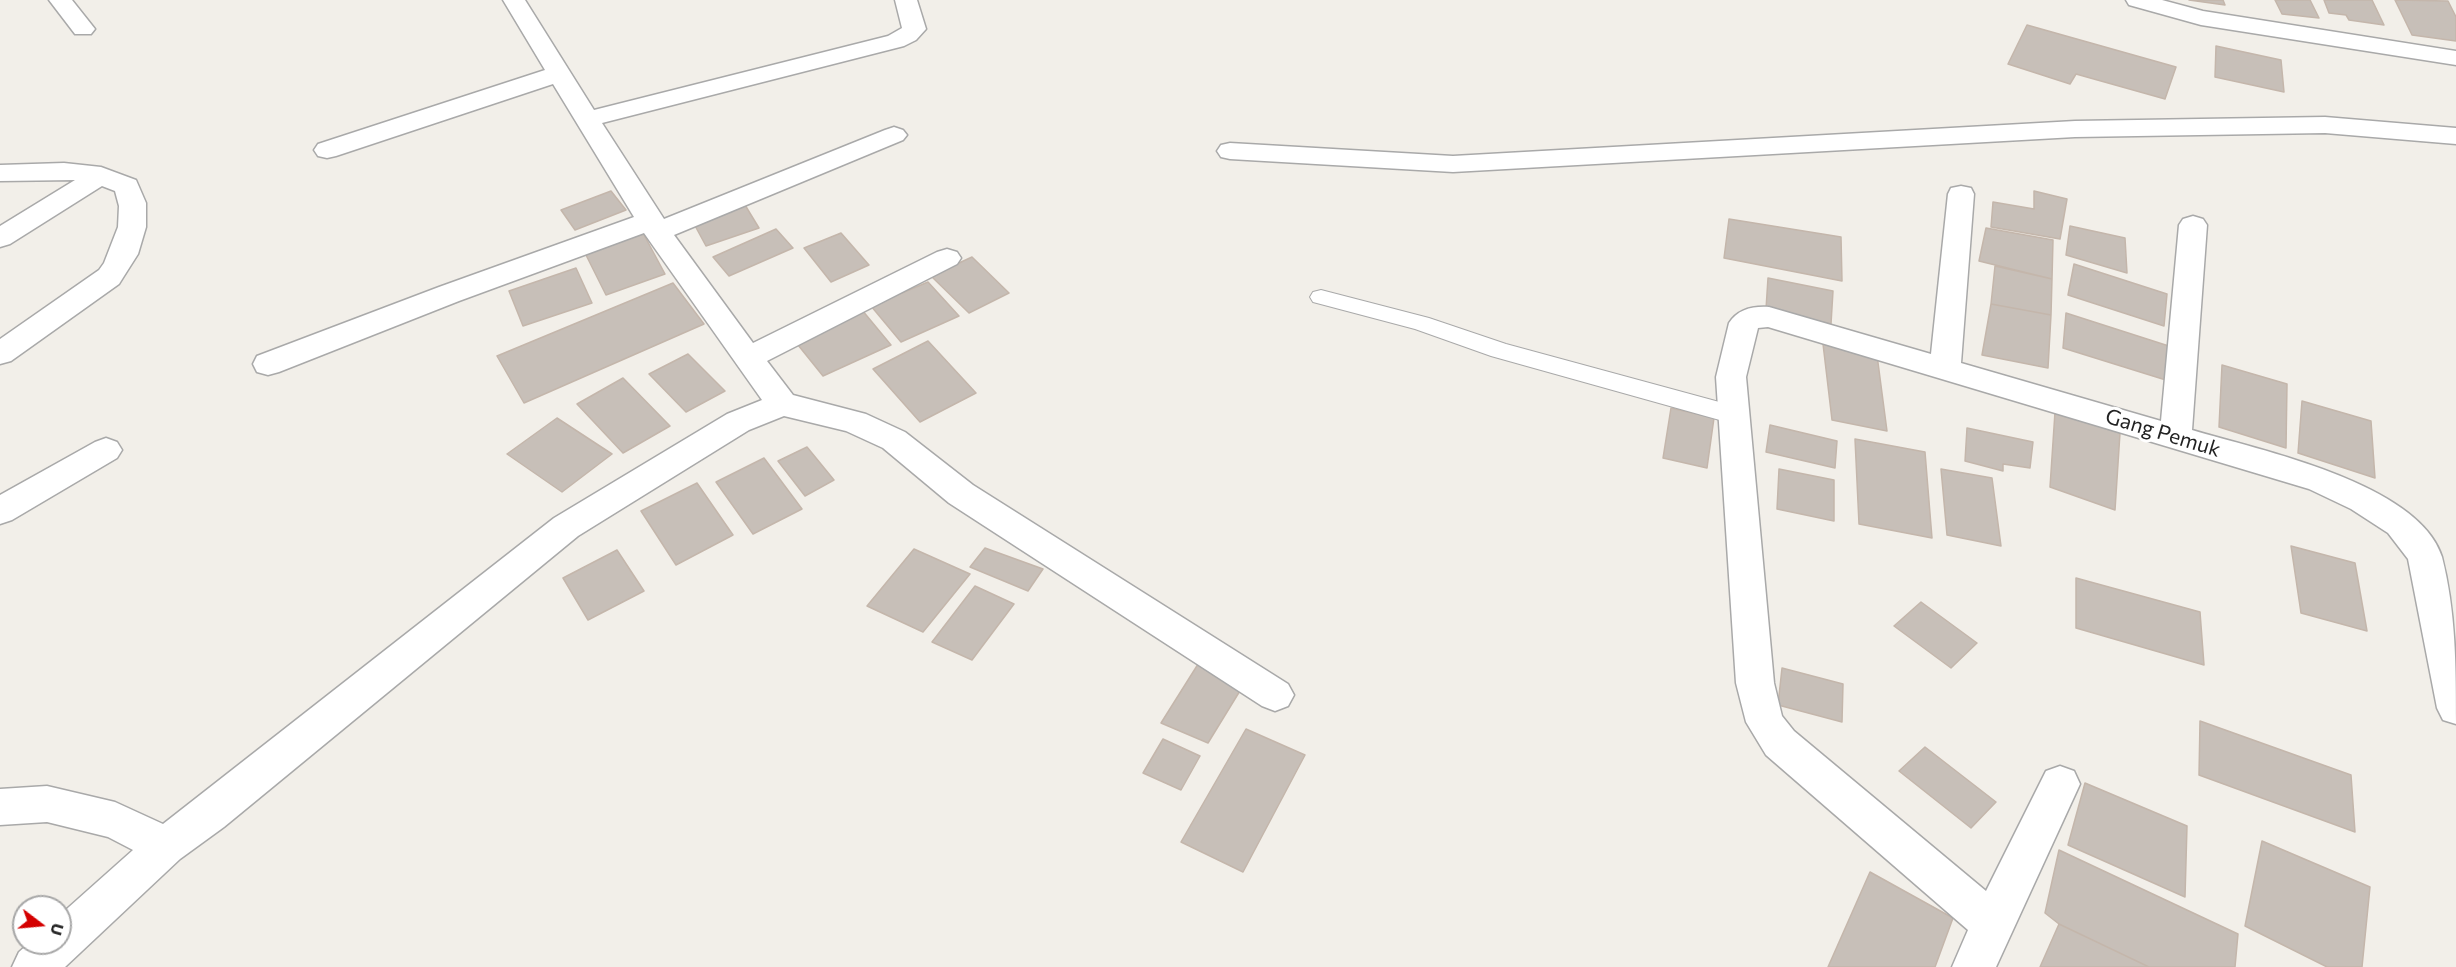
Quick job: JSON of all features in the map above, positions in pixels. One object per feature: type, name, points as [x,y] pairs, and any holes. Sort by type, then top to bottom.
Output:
[{"type":"street","points":[[60,0],[83,29]]},
{"type":"street","points":[[514,0],[654,226],[782,404]]},
{"type":"street","points":[[588,119],[896,41],[908,36],[914,29],[906,0]]},
{"type":"street","points":[[2137,0],[2201,18],[2456,58]]},
{"type":"street","points":[[327,150],[558,74]]},
{"type":"street","points":[[1230,151],[1453,164],[2075,129],[2325,125],[2456,136]]},
{"type":"street","points":[[268,364],[449,294],[654,226],[894,135]]},
{"type":"street","points":[[0,173],[75,170],[101,175],[127,186],[134,210],[126,249],[120,263],[109,277],[0,354]]},
{"type":"street","points":[[0,238],[101,175]]},
{"type":"street","points":[[1945,368],[1961,194]]},
{"type":"street","points":[[2176,437],[2193,225]]},
{"type":"street","points":[[750,357],[947,258]]},
{"type":"street","name":"Gang Pemuk","points":[[1734,415],[1731,377],[1739,335],[1744,323],[1757,316],[1769,317],[2320,480],[2363,500],[2400,524],[2424,555],[2456,708]]},
{"type":"street","points":[[72,932],[166,846],[210,814],[566,527],[738,422],[782,404],[855,422],[894,440],[961,494],[1275,695]]},
{"type":"street","points":[[1734,415],[1755,683],[1765,722],[1780,743],[1992,923]]},
{"type":"street","points":[[0,511],[106,450]]},
{"type":"street","points":[[1974,967],[1992,923],[2030,850],[2060,784]]},
{"type":"street","points":[[0,807],[47,804],[115,820],[166,846]]},
{"type":"street","points":[[34,967],[47,955]]},
{"type":"lane","points":[[1321,297],[1420,323],[1499,350],[1734,415]]},
{"type":"building","points":[[2189,0],[2223,0],[2225,5]]},
{"type":"building","points":[[2275,0],[2310,0],[2319,18],[2282,14]]},
{"type":"building","points":[[2324,0],[2372,0],[2384,25],[2349,20],[2346,15],[2329,13]]},
{"type":"building","points":[[2395,0],[2448,1],[2456,17],[2456,41],[2412,35]]},
{"type":"building","points":[[2027,25],[2176,67],[2165,99],[2076,74],[2070,84],[2008,64]]},
{"type":"building","points":[[2216,46],[2281,60],[2284,92],[2215,77]]},
{"type":"building","points":[[611,191],[626,210],[575,230],[561,210]]},
{"type":"building","points":[[2034,191],[2067,199],[2060,239],[1991,227],[1993,202],[2034,209]]},
{"type":"building","points":[[745,205],[759,228],[706,246],[693,222]]},
{"type":"building","points":[[1729,219],[1841,237],[1842,281],[1724,258]]},
{"type":"building","points":[[2070,226],[2125,238],[2127,273],[2066,255]]},
{"type":"building","points":[[1986,228],[2053,240],[2052,279],[1979,261]]},
{"type":"building","points":[[776,229],[793,248],[729,276],[713,257]]},
{"type":"building","points":[[643,233],[665,274],[606,295],[585,253]]},
{"type":"building","points":[[841,233],[869,265],[831,282],[804,248]]},
{"type":"building","points":[[972,257],[1009,293],[969,313],[931,276]]},
{"type":"building","points":[[2074,264],[2167,294],[2164,326],[2068,295]]},
{"type":"building","points":[[1995,266],[2052,279],[2051,315],[1991,304]]},
{"type":"building","points":[[576,268],[592,303],[523,326],[509,291]]},
{"type":"building","points":[[1768,278],[1833,291],[1831,324],[1766,309]]},
{"type":"building","points":[[928,282],[959,316],[901,342],[871,306]]},
{"type":"building","points":[[673,283],[704,324],[524,403],[497,356]]},
{"type":"building","points":[[1991,304],[2051,315],[2048,368],[1982,355]]},
{"type":"building","points":[[862,310],[891,345],[823,376],[794,340]]},
{"type":"building","points":[[2066,313],[2175,348],[2169,381],[2063,348]]},
{"type":"building","points":[[928,341],[976,393],[920,422],[873,369]]},
{"type":"building","points":[[1823,344],[1877,355],[1887,431],[1832,420]]},
{"type":"building","points":[[688,354],[725,391],[686,412],[649,374]]},
{"type":"building","points":[[2222,365],[2287,384],[2286,448],[2219,427]]},
{"type":"building","points":[[623,378],[670,426],[623,453],[577,404]]},
{"type":"building","points":[[2302,401],[2371,421],[2375,478],[2298,453]]},
{"type":"building","points":[[1671,408],[1714,418],[1707,468],[1663,458]]},
{"type":"building","points":[[2055,412],[2120,433],[2115,510],[2050,487]]},
{"type":"building","points":[[557,418],[612,454],[562,492],[507,454]]},
{"type":"building","points":[[1770,425],[1837,441],[1835,468],[1766,452]]},
{"type":"building","points":[[1967,428],[2033,442],[2030,468],[2003,464],[2003,471],[1965,461]]},
{"type":"building","points":[[1855,439],[1925,452],[1932,538],[1859,524]]},
{"type":"building","points":[[807,447],[834,480],[805,496],[778,461]]},
{"type":"building","points":[[764,458],[802,509],[753,534],[716,482]]},
{"type":"building","points":[[1779,469],[1834,480],[1834,521],[1777,509]]},
{"type":"building","points":[[1941,469],[1992,478],[2001,546],[1947,535]]},
{"type":"building","points":[[697,483],[733,535],[676,565],[641,511]]},
{"type":"building","points":[[2291,546],[2355,563],[2367,631],[2301,613]]},
{"type":"building","points":[[985,548],[1043,569],[1028,591],[970,567]]},
{"type":"building","points":[[914,549],[970,574],[923,632],[867,606]]},
{"type":"building","points":[[617,550],[644,591],[588,620],[563,578]]},
{"type":"building","points":[[2076,578],[2200,612],[2204,665],[2076,628]]},
{"type":"building","points":[[975,586],[1014,604],[972,660],[932,642]]},
{"type":"building","points":[[1921,602],[1977,643],[1951,668],[1894,626]]},
{"type":"building","points":[[1200,661],[1246,681],[1208,743],[1161,723]]},
{"type":"building","points":[[1782,668],[1843,684],[1842,722],[1778,705]]},
{"type":"building","points":[[2200,721],[2351,775],[2355,832],[2199,775]]},
{"type":"building","points":[[1246,729],[1305,755],[1243,872],[1181,842]]},
{"type":"building","points":[[1163,739],[1200,756],[1181,790],[1143,773]]},
{"type":"building","points":[[1925,747],[1996,802],[1971,828],[1899,771]]},
{"type":"building","points":[[2085,783],[2187,826],[2185,897],[2068,845]]},
{"type":"building","points":[[2262,841],[2370,887],[2362,967],[2327,967],[2245,926]]},
{"type":"building","points":[[2059,850],[2238,934],[2235,967],[2149,967],[2059,924],[2045,913]]},
{"type":"building","points":[[1870,872],[1953,918],[1935,967],[1828,967]]},
{"type":"building","points":[[2059,924],[2149,967],[2040,967]]}]
